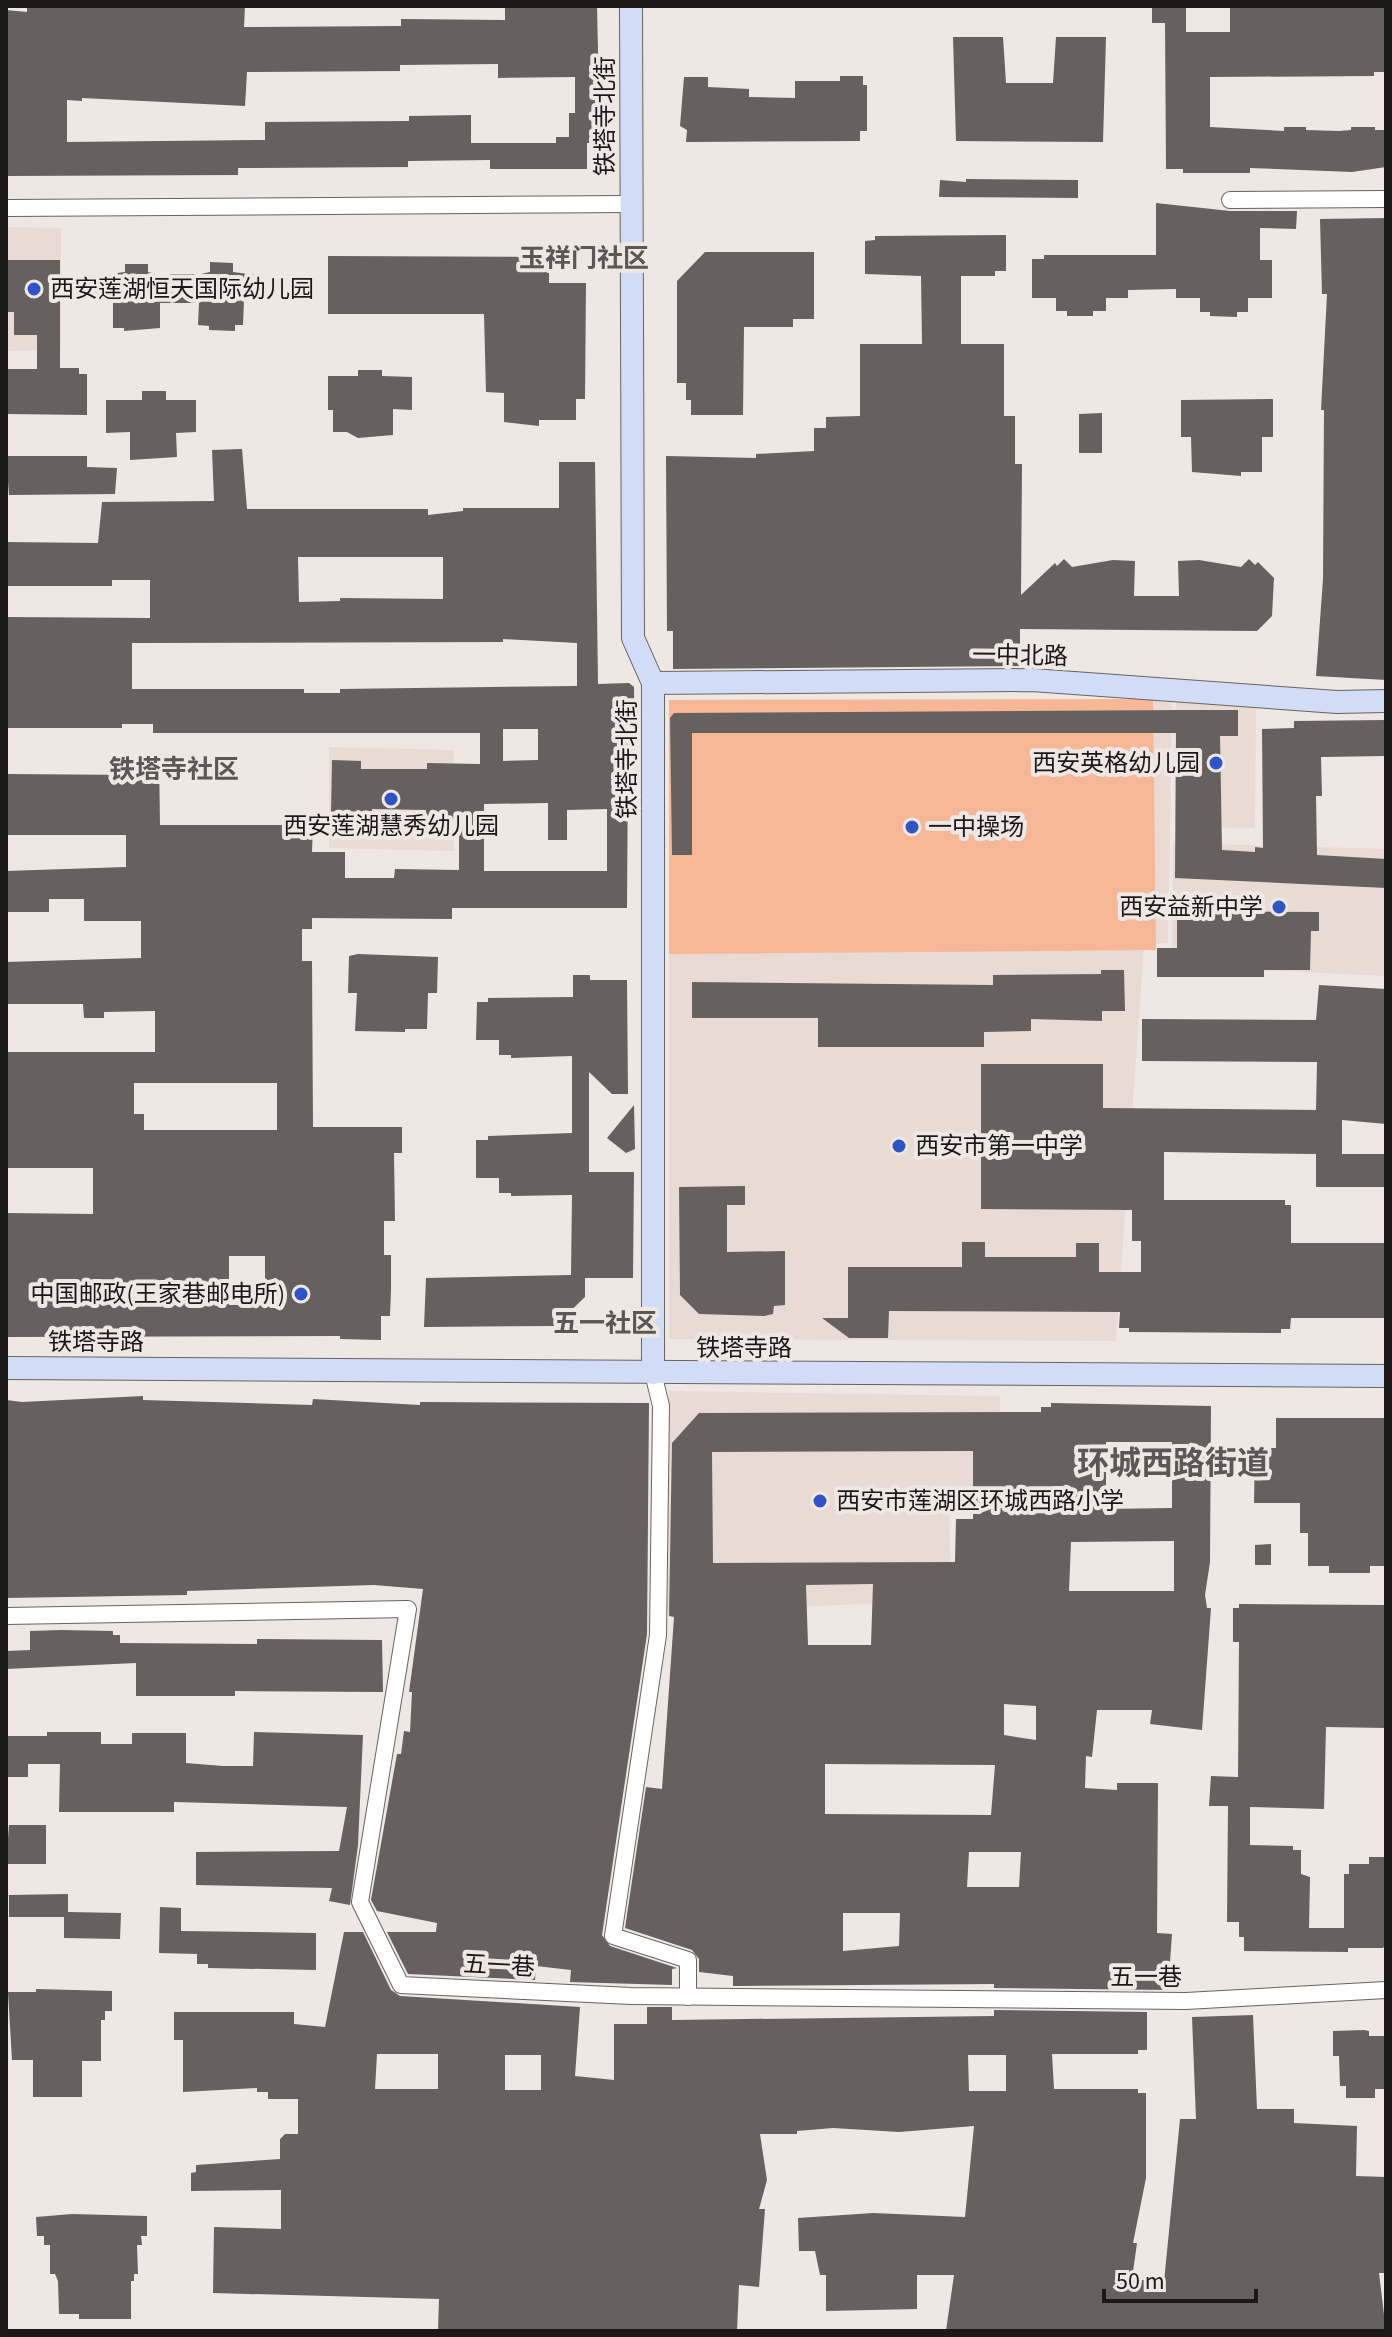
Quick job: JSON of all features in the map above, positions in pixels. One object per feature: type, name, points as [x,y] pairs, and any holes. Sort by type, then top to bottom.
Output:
[{"type":"street","name":"铁塔寺北街","points":[[631,6],[633,638],[653,683],[653,1373]]},
{"type":"street","points":[[1230,200],[1386,199]]},
{"type":"street","points":[[6,208],[630,204]]},
{"type":"street","name":"一中北路","points":[[653,683],[1032,680],[1337,702],[1386,701]]},
{"type":"street","name":"铁塔寺路","points":[[6,1368],[299,1367],[653,1373],[1386,1376]]},
{"type":"street","points":[[653,1373],[661,1406],[658,1635],[613,1936],[688,1960],[688,1997]]},
{"type":"street","name":"五一巷","points":[[6,1616],[408,1609],[360,1902],[401,1985],[688,1997],[1186,2001],[1386,1990]]},
{"type":"shaded area","name":"西安莲湖恒天国际幼儿园","points":[[6,227],[61,228],[61,350],[6,351]]},
{"type":"shaded area","name":"西安英格幼儿园","points":[[1176,698],[1256,700],[1255,828],[1175,827]]},
{"type":"shaded area","name":"一中操场","points":[[1153,699],[1156,950],[669,954],[669,700]]},
{"type":"shaded area","name":"西安市第一中学","points":[[1172,699],[1168,943],[1144,945],[1116,1341],[669,1339],[669,700]]},
{"type":"shaded area","name":"西安莲湖慧秀幼儿园","points":[[329,747],[454,750],[454,851],[329,848]]},
{"type":"shaded area","name":"西安益新中学","points":[[1173,843],[1386,849],[1386,976],[1172,966]]},
{"type":"shaded area","name":"西安市莲湖区环城西路小学","points":[[669,1391],[1000,1396],[998,1498],[949,1503],[951,1600],[664,1613]]},
{"type":"building","points":[[27,6],[245,6],[244,27],[401,26],[401,19],[505,20],[505,6],[597,6],[600,143],[587,143],[587,169],[490,169],[490,160],[408,161],[408,167],[238,168],[238,175],[6,176],[6,10],[27,12]],"holes":[[[498,64],[498,78],[575,77],[575,113],[569,113],[569,137],[556,137],[556,143],[471,143],[471,115],[409,116],[409,121],[265,122],[265,140],[67,142],[67,100],[82,101],[82,98],[245,106],[247,72],[400,71],[400,65]]]},
{"type":"building","points":[[1152,6],[1186,6],[1186,32],[1230,32],[1230,6],[1386,8],[1386,72],[1374,72],[1374,76],[1210,77],[1210,127],[1284,131],[1284,127],[1306,127],[1306,130],[1339,131],[1351,130],[1351,127],[1375,127],[1375,130],[1386,130],[1386,167],[1352,172],[1250,168],[1250,173],[1183,173],[1183,169],[1166,169],[1165,23],[1152,23]]},
{"type":"building","points":[[953,37],[1003,37],[1006,83],[1053,83],[1056,37],[1106,37],[1103,142],[956,141]]},
{"type":"building","points":[[840,76],[863,76],[863,85],[867,85],[867,131],[860,131],[860,141],[686,142],[687,130],[680,126],[684,77],[708,77],[708,87],[749,89],[749,97],[795,98],[795,81],[840,81]]},
{"type":"building","points":[[966,179],[1078,180],[1078,198],[939,197],[940,180],[966,182]]},
{"type":"building","points":[[1156,203],[1230,211],[1297,211],[1296,229],[1260,228],[1260,260],[1272,260],[1272,298],[1248,298],[1248,312],[1237,312],[1237,317],[1210,316],[1210,312],[1200,312],[1200,298],[1176,298],[1176,289],[1128,290],[1128,298],[1106,298],[1106,311],[1093,311],[1093,316],[1067,316],[1067,311],[1056,311],[1056,298],[1032,298],[1032,259],[1044,259],[1044,255],[1156,255]]},
{"type":"building","points":[[1386,218],[1386,680],[1316,676],[1323,579],[1324,410],[1321,410],[1327,294],[1322,294],[1320,219]]},
{"type":"building","points":[[1006,235],[1006,271],[995,271],[995,276],[961,276],[961,344],[1004,344],[1004,416],[1015,416],[1015,464],[1022,464],[1021,595],[1055,563],[1057,566],[1064,559],[1072,567],[1113,560],[1135,561],[1134,596],[1179,596],[1178,561],[1199,560],[1241,567],[1249,559],[1255,565],[1258,562],[1274,578],[1272,616],[1257,631],[1020,629],[1020,666],[673,669],[673,631],[667,631],[666,456],[756,458],[756,454],[814,451],[814,428],[826,428],[826,417],[860,416],[860,344],[922,344],[921,276],[865,274],[865,241],[875,240],[875,236]]},
{"type":"building","points":[[705,252],[814,252],[814,319],[793,319],[793,327],[744,327],[743,415],[691,415],[691,400],[686,400],[686,383],[677,383],[677,281]]},
{"type":"building","points":[[328,256],[549,257],[549,283],[586,283],[585,399],[576,399],[576,420],[539,420],[539,426],[504,422],[504,393],[486,392],[484,314],[328,314]]},
{"type":"building","points":[[6,260],[60,260],[60,368],[79,368],[79,374],[87,374],[87,415],[6,414],[6,369],[37,369],[37,335],[14,335],[14,312],[6,312]]},
{"type":"building","points":[[210,262],[233,263],[233,272],[263,276],[262,285],[267,285],[267,301],[244,300],[243,325],[235,325],[235,331],[209,330],[209,326],[198,325],[199,303],[160,303],[160,328],[124,331],[124,328],[113,328],[113,301],[92,301],[95,276],[125,272],[125,264],[148,264],[148,272],[156,274],[201,274],[210,272]]},
{"type":"building","points":[[358,370],[382,370],[382,376],[412,377],[412,410],[393,409],[393,435],[358,438],[347,432],[333,432],[333,410],[328,410],[328,376],[358,376]]},
{"type":"building","points":[[142,391],[166,391],[166,400],[196,400],[196,432],[176,433],[177,457],[130,460],[130,432],[106,433],[106,400],[142,400]]},
{"type":"building","points":[[1273,399],[1273,437],[1262,437],[1262,472],[1241,472],[1241,476],[1192,472],[1191,437],[1181,437],[1181,400]]},
{"type":"building","points":[[1102,413],[1102,453],[1079,453],[1079,414]]},
{"type":"building","points":[[242,449],[247,509],[428,509],[428,515],[463,511],[463,508],[559,508],[559,462],[595,462],[598,684],[629,683],[634,687],[635,758],[628,758],[627,908],[452,908],[452,919],[312,918],[312,929],[302,929],[302,961],[312,961],[313,1127],[402,1127],[402,1153],[394,1153],[395,1221],[384,1221],[384,1255],[391,1255],[391,1290],[390,1316],[381,1316],[381,1340],[340,1339],[340,1336],[6,1337],[6,1213],[93,1214],[93,1168],[6,1168],[6,1052],[155,1052],[155,1011],[104,1012],[104,1018],[84,1018],[83,1004],[6,1004],[6,962],[141,958],[141,921],[84,921],[84,899],[49,899],[49,912],[6,912],[6,871],[126,867],[126,835],[6,835],[6,774],[141,775],[141,755],[159,755],[160,825],[313,825],[312,852],[345,852],[345,878],[394,878],[395,869],[459,870],[459,819],[426,818],[426,810],[372,809],[372,815],[331,814],[332,760],[361,761],[361,769],[427,769],[427,763],[480,764],[480,733],[153,733],[153,724],[122,724],[122,728],[6,728],[6,617],[150,618],[150,580],[112,580],[112,586],[6,586],[6,542],[98,543],[102,502],[214,501],[212,450]],"holes":[[[298,557],[443,557],[443,599],[340,598],[340,601],[299,602]],[[503,639],[577,643],[577,686],[340,689],[340,693],[304,693],[304,689],[132,689],[132,643],[503,642]],[[503,729],[538,729],[538,760],[503,761]],[[548,803],[548,840],[567,840],[567,810],[607,809],[607,871],[484,871],[484,804]],[[134,1083],[277,1083],[277,1130],[144,1130],[144,1114],[134,1114]],[[229,1256],[265,1256],[265,1305],[229,1305]]]},
{"type":"building","points":[[6,456],[87,456],[87,467],[117,468],[115,494],[9,495]]},
{"type":"building","points":[[1238,710],[1238,736],[1220,736],[1222,850],[1255,852],[1255,847],[1263,848],[1262,729],[1294,728],[1294,721],[1386,720],[1386,756],[1321,757],[1322,796],[1316,796],[1317,855],[1386,859],[1386,888],[1175,878],[1176,733],[692,733],[692,855],[672,855],[670,718],[674,713]]},
{"type":"building","points":[[1177,911],[1319,912],[1319,931],[1311,931],[1310,970],[1264,970],[1264,977],[1157,977],[1157,948],[1177,948]]},
{"type":"building","points":[[349,956],[438,957],[437,993],[428,993],[427,1029],[355,1031],[357,993],[348,993]]},
{"type":"building","points":[[1101,970],[1124,970],[1125,1011],[1102,1011],[1102,1021],[1031,1019],[1031,1031],[984,1032],[984,1047],[818,1047],[818,1018],[692,1018],[692,982],[993,985],[993,975],[1101,974]]},
{"type":"building","points":[[573,975],[590,975],[590,980],[627,980],[628,1094],[612,1094],[589,1072],[589,1172],[634,1172],[633,1278],[585,1278],[585,1297],[555,1326],[424,1327],[426,1278],[571,1275],[572,1195],[511,1196],[511,1193],[499,1193],[499,1178],[476,1178],[476,1140],[488,1140],[488,1136],[572,1133],[572,1056],[511,1058],[511,1055],[499,1055],[499,1040],[476,1040],[477,1002],[488,1002],[488,998],[573,997]]},
{"type":"building","points":[[1319,985],[1386,989],[1386,1124],[1342,1120],[1342,1154],[1386,1154],[1386,1187],[1316,1187],[1316,1154],[1164,1152],[1164,1200],[1285,1200],[1285,1205],[1291,1205],[1291,1243],[1386,1243],[1386,1318],[1291,1318],[1290,1329],[1281,1329],[1281,1333],[1129,1332],[1129,1328],[1119,1328],[1120,1312],[889,1311],[888,1338],[849,1338],[822,1318],[848,1318],[848,1267],[962,1267],[962,1242],[985,1242],[985,1257],[1076,1257],[1076,1243],[1099,1243],[1099,1272],[1141,1272],[1141,1241],[1132,1241],[1132,1210],[981,1209],[981,1064],[1103,1064],[1103,1108],[1316,1110],[1317,1062],[1142,1061],[1142,1019],[1316,1020]]},
{"type":"building","points":[[634,1105],[635,1149],[626,1153],[607,1138]]},
{"type":"building","points":[[745,1186],[745,1205],[727,1205],[727,1252],[785,1251],[785,1305],[774,1306],[773,1314],[764,1316],[699,1314],[680,1295],[679,1187]]},
{"type":"building","points":[[143,1396],[143,1400],[312,1405],[313,1399],[420,1405],[420,1402],[649,1403],[647,1634],[602,1935],[610,1946],[677,1968],[672,1969],[672,1985],[570,1982],[571,1970],[536,1966],[535,1980],[408,1974],[387,1932],[436,1932],[437,1923],[377,1911],[371,1900],[397,1754],[401,1754],[404,1731],[410,1732],[412,1692],[409,1692],[423,1589],[374,1585],[187,1591],[187,1595],[6,1598],[6,1400],[22,1402]]},
{"type":"building","points":[[1051,1403],[1211,1406],[1210,1562],[1205,1595],[1207,1608],[1211,1608],[1202,1730],[1150,1724],[1152,1710],[1097,1710],[1092,1757],[1086,1756],[1085,1788],[1117,1790],[1117,1783],[1158,1783],[1157,1933],[1172,1934],[1168,1990],[994,1988],[994,1984],[733,1986],[733,1976],[699,1972],[699,1959],[692,1950],[625,1928],[646,1787],[662,1789],[674,1617],[669,1616],[672,1443],[699,1413],[1041,1412],[1041,1407],[1051,1407]],"holes":[[[1106,1442],[1172,1442],[1172,1508],[1106,1509]],[[973,1451],[973,1519],[956,1519],[955,1562],[713,1563],[712,1452]],[[1174,1541],[1174,1591],[1069,1591],[1071,1542]],[[873,1584],[871,1645],[808,1645],[806,1585]],[[1004,1704],[1036,1706],[1036,1740],[1004,1735]],[[825,1764],[995,1765],[991,1815],[825,1814]],[[969,1852],[1021,1852],[1019,1887],[967,1887]],[[843,1913],[900,1913],[899,1946],[843,1951]]]},
{"type":"building","points":[[1276,1418],[1386,1418],[1386,1566],[1370,1566],[1370,1573],[1329,1573],[1329,1566],[1308,1566],[1308,1533],[1300,1533],[1300,1503],[1254,1503],[1255,1448],[1276,1448]]},
{"type":"building","points":[[1271,1544],[1271,1565],[1255,1565],[1255,1545]]},
{"type":"building","points":[[1239,1604],[1386,1605],[1386,1728],[1326,1727],[1324,1809],[1250,1807],[1250,1845],[1293,1846],[1293,1850],[1301,1850],[1301,1874],[1310,1877],[1309,1928],[1344,1928],[1344,1874],[1349,1874],[1349,1864],[1369,1864],[1369,1857],[1386,1857],[1386,1944],[1383,1948],[1348,1948],[1348,1952],[1244,1951],[1244,1937],[1239,1937],[1239,1922],[1227,1922],[1228,1806],[1209,1806],[1211,1776],[1238,1777],[1239,1642],[1233,1642],[1233,1608],[1239,1608]]},
{"type":"building","points":[[30,1631],[113,1631],[113,1635],[120,1635],[120,1643],[257,1644],[257,1639],[382,1640],[383,1692],[235,1691],[235,1696],[136,1696],[136,1663],[6,1669],[6,1651],[30,1650]]},
{"type":"building","points":[[47,1732],[101,1732],[101,1744],[132,1744],[132,1733],[186,1733],[186,1763],[223,1766],[253,1766],[254,1732],[363,1735],[358,1845],[350,1905],[329,1901],[332,1888],[196,1885],[196,1852],[339,1851],[347,1807],[174,1802],[174,1812],[59,1812],[60,1764],[28,1764],[28,1777],[6,1777],[6,1736],[47,1736]]},
{"type":"building","points":[[9,1825],[46,1825],[46,1864],[6,1864]]},
{"type":"building","points":[[68,1894],[68,1912],[121,1913],[120,1939],[64,1938],[64,1917],[9,1917],[9,1895]]},
{"type":"building","points":[[160,1907],[181,1908],[181,1931],[316,1933],[316,1970],[208,1968],[208,1964],[197,1964],[197,1954],[159,1953]]},
{"type":"building","points":[[344,1932],[363,1932],[391,1990],[400,1996],[580,2007],[575,2076],[614,2080],[614,2024],[647,2024],[647,2007],[672,2007],[672,2020],[994,2016],[994,2010],[1147,2012],[1147,2050],[1138,2050],[1138,2054],[1052,2054],[1054,2089],[1138,2089],[1138,2093],[1146,2093],[1146,2178],[1133,2243],[1137,2243],[1132,2279],[1164,2282],[1180,2119],[1196,2119],[1192,2017],[1253,2015],[1257,2109],[1294,2109],[1294,2123],[1357,2126],[1356,2176],[1386,2177],[1384,2273],[1379,2273],[1386,2331],[946,2331],[954,2275],[917,2275],[917,2309],[826,2311],[826,2275],[820,2275],[815,2251],[799,2251],[798,2218],[873,2213],[965,2217],[974,2126],[899,2132],[833,2128],[797,2131],[797,2134],[760,2134],[767,2180],[759,2209],[765,2209],[759,2287],[739,2285],[737,2331],[438,2331],[439,2299],[213,2293],[214,2227],[281,2229],[281,2190],[191,2191],[191,2173],[196,2172],[196,2165],[280,2159],[280,2139],[285,2134],[298,2134],[298,2099],[268,2099],[268,2092],[257,2092],[257,2088],[183,2092],[183,2040],[174,2040],[174,2012],[294,2012],[294,2024],[325,2027]],"holes":[[[377,2054],[438,2054],[438,2089],[375,2089]],[[505,2055],[541,2055],[541,2090],[505,2090]],[[968,2055],[1006,2055],[1006,2091],[969,2091]]]},
{"type":"building","points":[[36,1989],[112,1991],[112,2011],[105,2011],[105,2020],[101,2020],[101,2061],[82,2061],[82,2097],[33,2097],[33,2060],[12,2060],[8,1992],[36,1992]]},
{"type":"building","points":[[1333,2031],[1369,2031],[1369,2036],[1386,2036],[1386,2089],[1375,2089],[1375,2098],[1346,2098],[1346,2086],[1340,2086],[1339,2056],[1333,2056]]},
{"type":"building","points":[[72,2214],[147,2216],[147,2236],[141,2236],[142,2245],[137,2245],[138,2274],[134,2274],[134,2281],[131,2281],[131,2319],[79,2319],[79,2314],[59,2314],[58,2281],[55,2274],[50,2274],[50,2245],[44,2245],[44,2236],[37,2236],[36,2217]]},
{"type":"place","name":"西安莲湖恒天国际幼儿园","points":[[34,289]]},
{"type":"place","name":"西安英格幼儿园","points":[[1216,763]]},
{"type":"place","name":"西安莲湖慧秀幼儿园","points":[[391,799]]},
{"type":"place","name":"一中操场","points":[[912,827]]},
{"type":"place","name":"西安益新中学","points":[[1279,907]]},
{"type":"place","name":"西安市第一中学","points":[[899,1146]]},
{"type":"place","name":"中国邮政(王家巷邮电所)","points":[[301,1294]]},
{"type":"place","name":"西安市莲湖区环城西路小学","points":[[820,1501]]},
{"type":"district","name":"玉祥门社区","points":[[584,258]]},
{"type":"district","name":"铁塔寺社区","points":[[174,769]]},
{"type":"district","name":"五一社区","points":[[605,1323]]},
{"type":"district","name":"环城西路街道","points":[[1173,1464]]}]
